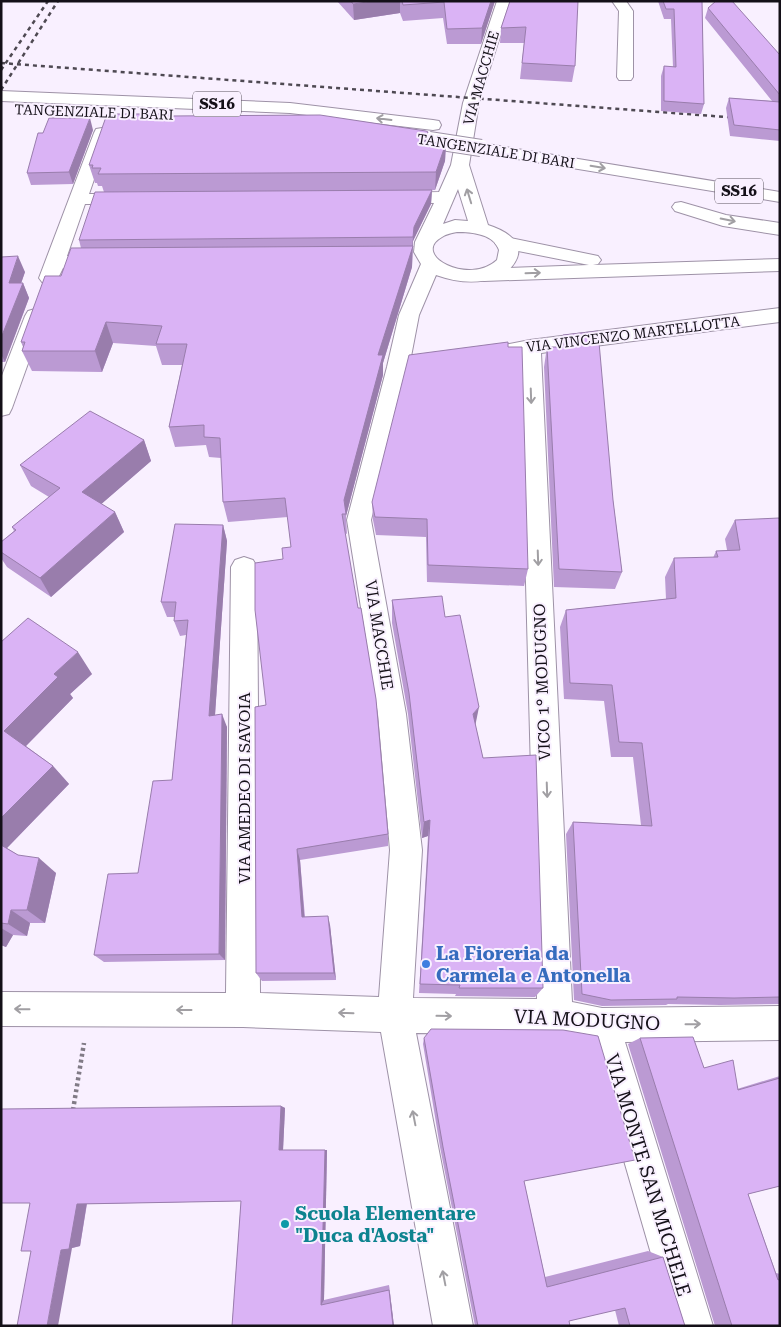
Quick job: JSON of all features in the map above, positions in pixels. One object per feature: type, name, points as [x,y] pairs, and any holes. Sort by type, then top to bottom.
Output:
[{"type":"main road","name":"VIA MACCHIE","points":[[453,1326],[395,1015],[406,850],[392,714],[359,520],[390,393],[408,366],[409,315],[428,262],[423,252],[424,245],[460,165],[471,104],[504,1]]},
{"type":"main road","points":[[619,1],[626,11],[625,77]]},
{"type":"main road","name":"TANGENZIALE DI BARI","points":[[1,96],[290,108],[699,177],[780,197]]},
{"type":"main road","name":"TANGENZIALE DI BARI","points":[[1,108],[274,119],[371,131],[483,141]]},
{"type":"main road","points":[[1,408],[104,127]]},
{"type":"main road","points":[[460,165],[479,227]]},
{"type":"main road","name":"TANGENZIALE DI BARI","points":[[699,177],[780,182]]},
{"type":"main road","points":[[376,198],[446,197]]},
{"type":"main road","points":[[78,199],[148,198]]},
{"type":"main road","points":[[681,207],[723,220],[780,229]]},
{"type":"main road","points":[[409,315],[447,286],[495,271],[508,258],[508,250],[505,243],[491,231],[479,227],[444,228],[428,239]]},
{"type":"main road","points":[[505,243],[641,268]]},
{"type":"main road","points":[[406,259],[428,262],[448,274],[447,286]]},
{"type":"main road","points":[[55,262],[123,261]]},
{"type":"main road","points":[[484,275],[641,268],[780,265]]},
{"type":"main road","name":"VIA VINCENZO MARTELLOTTA","points":[[492,353],[780,315]]},
{"type":"main road","name":"VICO 1° MODUGNO","points":[[530,347],[555,1017]]},
{"type":"main road","name":"VIA AMEDEO DI SAVOIA","points":[[243,1010],[244,567]]},
{"type":"main road","points":[[1,1009],[243,1010],[395,1015]]},
{"type":"main road","name":"VIA MODUGNO","points":[[395,1015],[555,1017],[602,1025],[780,1023]]},
{"type":"main road","name":"VIA MONTE SAN MICHELE","points":[[602,1025],[693,1326]]},
{"type":"path","points":[[73,1110],[90,1010]]},
{"type":"building","points":[[351,1],[375,1],[353,4]]},
{"type":"building","points":[[402,1],[491,1],[482,28],[447,29],[444,2],[403,5]]},
{"type":"building","points":[[510,1],[578,1],[575,66],[522,63],[526,27],[501,28]]},
{"type":"building","points":[[663,1],[702,1],[704,104],[664,101],[664,66],[676,67],[674,9],[666,9]]},
{"type":"building","points":[[716,1],[732,1],[780,55],[780,95],[708,8]]},
{"type":"building","points":[[729,98],[780,102],[780,130],[734,125]]},
{"type":"building","points":[[107,114],[170,114],[169,116],[320,115],[426,131],[428,132],[423,142],[446,143],[436,172],[98,174],[101,168],[92,168],[93,165],[89,165]]},
{"type":"building","points":[[49,118],[90,118],[69,172],[27,173],[38,133],[43,133]]},
{"type":"building","points":[[432,190],[414,227],[413,237],[79,240],[95,192]]},
{"type":"building","points":[[413,246],[378,355],[383,355],[344,500],[346,514],[342,514],[358,608],[361,608],[376,699],[388,834],[297,849],[302,917],[328,916],[334,973],[256,973],[255,707],[266,705],[255,610],[255,563],[283,559],[282,548],[291,547],[285,498],[223,502],[220,438],[204,437],[204,425],[169,427],[187,344],[156,344],[162,326],[106,322],[95,351],[22,351],[25,342],[21,342],[45,276],[61,276],[71,248]]},
{"type":"building","points":[[18,256],[9,283],[23,283],[1,338],[1,257]]},
{"type":"building","points":[[598,331],[613,500],[622,572],[559,569],[547,347],[565,347],[563,335]]},
{"type":"building","points":[[508,342],[508,347],[522,347],[528,569],[428,565],[427,519],[375,517],[372,502],[409,355]]},
{"type":"building","points":[[90,411],[144,440],[82,492],[115,512],[40,578],[1,552],[1,542],[16,530],[12,527],[60,488],[20,465]]},
{"type":"building","points":[[779,518],[780,997],[677,997],[677,999],[611,1000],[582,994],[573,822],[652,826],[642,743],[619,742],[612,685],[570,683],[566,610],[676,598],[674,558],[718,557],[716,551],[740,550],[735,520]]},
{"type":"building","points":[[175,524],[223,525],[209,716],[222,714],[219,954],[94,955],[108,874],[138,873],[153,781],[172,780],[188,620],[174,621],[176,602],[161,602]]},
{"type":"building","points":[[442,596],[445,617],[460,615],[479,707],[473,714],[483,758],[536,755],[543,988],[459,988],[460,985],[420,984],[430,820],[424,822],[409,693],[392,600]]},
{"type":"building","points":[[28,618],[78,652],[54,674],[58,677],[4,731],[53,766],[1,818],[1,642]]},
{"type":"building","points":[[1,845],[18,855],[39,858],[27,910],[11,910],[8,924],[1,923]]},
{"type":"building","points":[[431,1029],[563,1030],[598,1036],[635,1160],[524,1181],[547,1287],[663,1257],[685,1326],[630,1326],[625,1308],[569,1321],[570,1326],[478,1326],[424,1038]]},
{"type":"building","points":[[693,1037],[704,1068],[733,1060],[738,1090],[780,1078],[780,1186],[748,1194],[778,1280],[780,1279],[780,1326],[732,1326],[640,1038]]},
{"type":"building","name":"Scuola Elementare \"Duca d'Aosta\"","points":[[281,1106],[279,1150],[325,1150],[321,1305],[389,1290],[393,1326],[232,1326],[241,1201],[77,1204],[69,1249],[61,1250],[47,1326],[17,1326],[31,1251],[21,1251],[30,1203],[1,1203],[1,1109]]},
{"type":"railway","points":[[6,63],[48,1]]},
{"type":"railway","points":[[18,64],[58,1]]},
{"type":"railway","points":[[1,63],[6,63]]},
{"type":"railway","points":[[1,70],[6,63]]},
{"type":"railway","points":[[6,63],[18,64]]},
{"type":"railway","points":[[1,90],[18,64]]},
{"type":"railway","points":[[18,64],[740,118]]},
{"type":"place","name":"La Fioreria da Carmela e Antonella","points":[[426,964]]},
{"type":"place","name":"Scuola Elementare \"Duca d'Aosta\"","points":[[285,1224]]}]
